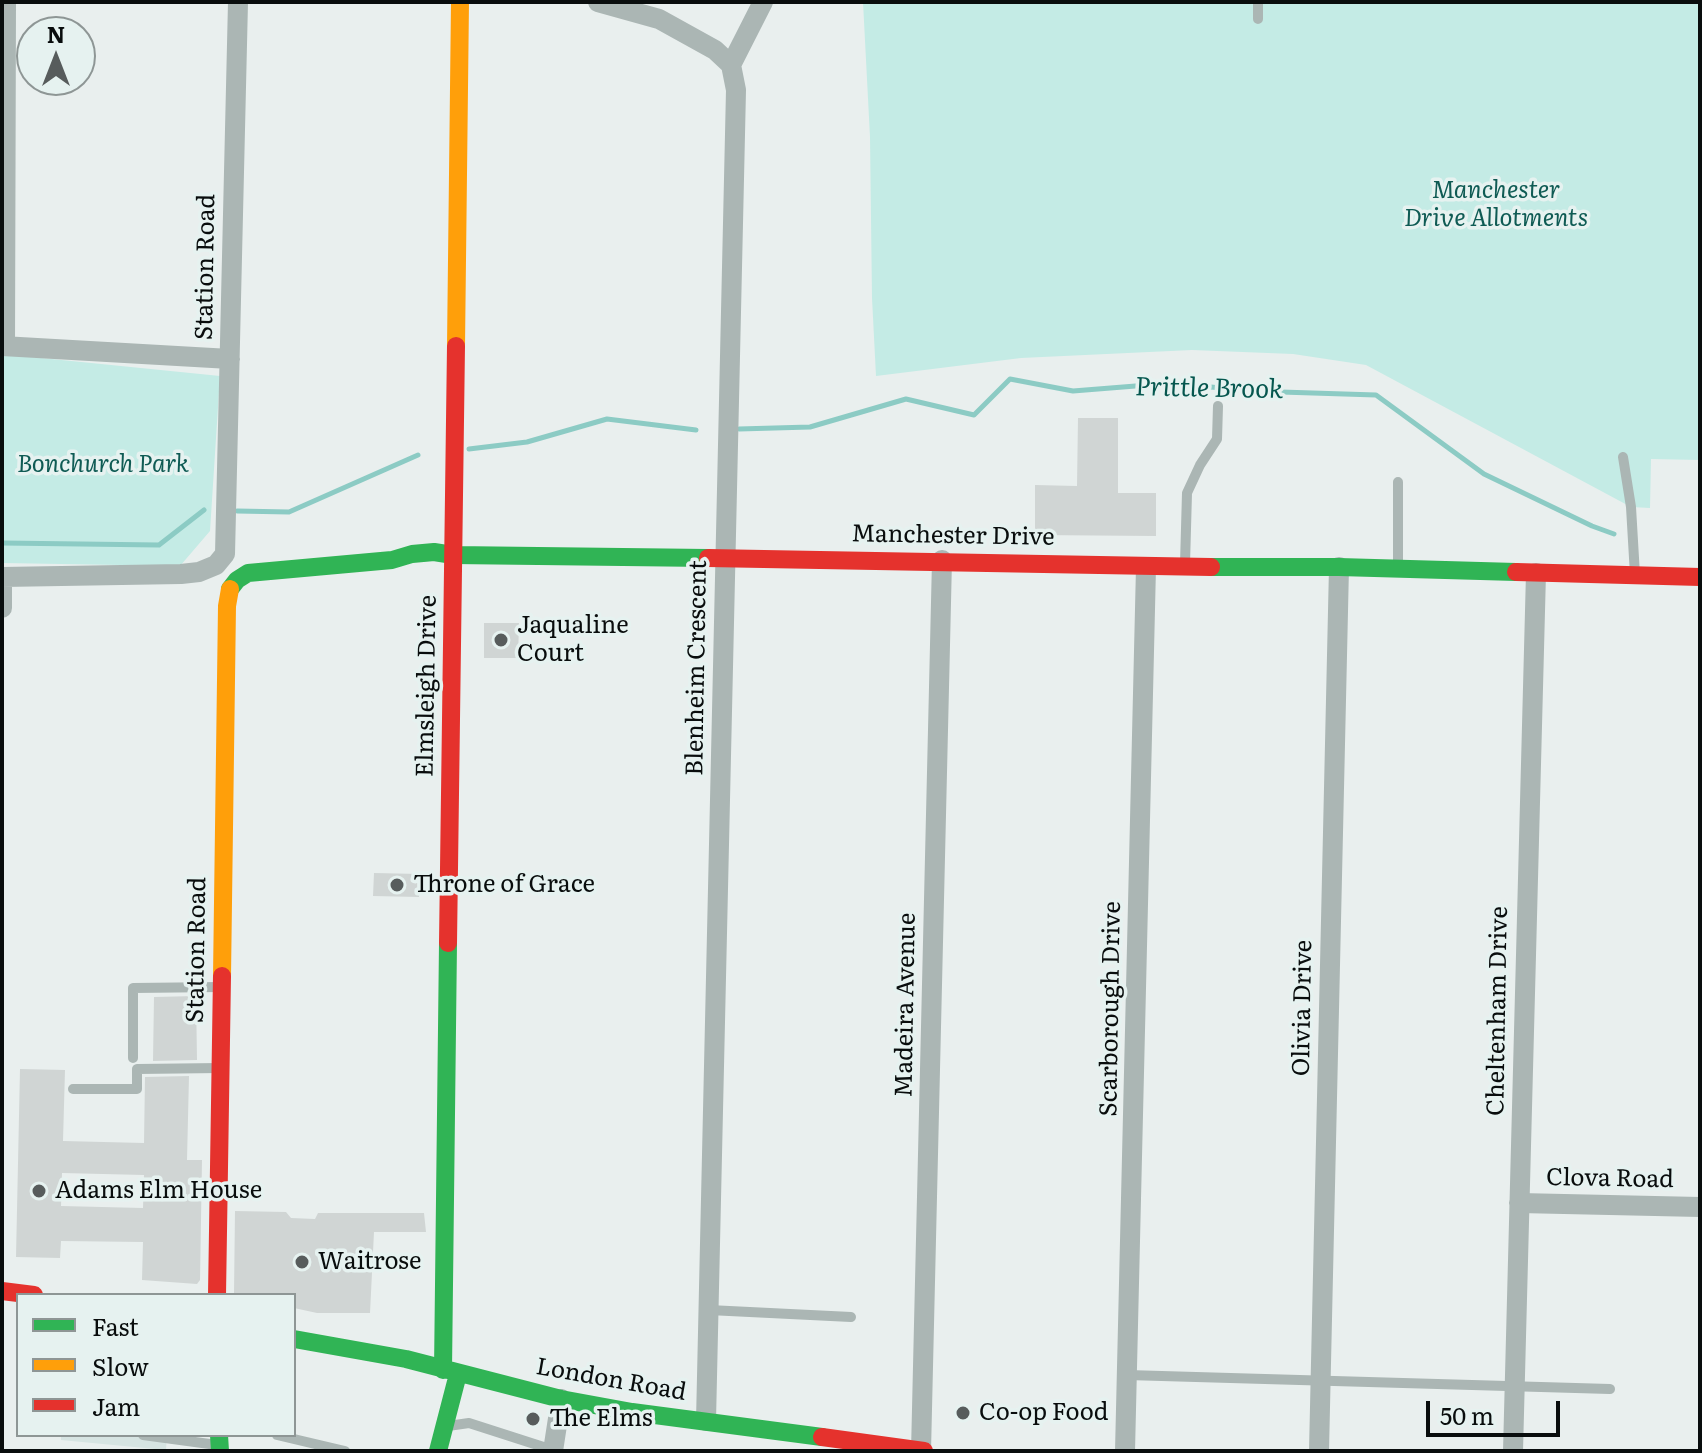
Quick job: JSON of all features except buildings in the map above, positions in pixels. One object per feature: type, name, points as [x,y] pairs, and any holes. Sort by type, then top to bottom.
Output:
[{"type":"street","points":[[6,2],[3,346],[230,359]]},
{"type":"street","name":"Station Road","points":[[2,577],[199,572],[216,565],[225,554],[238,2]]},
{"type":"street","name":"Elmsleigh Drive","points":[[438,1451],[451,1372],[453,555],[460,2]]},
{"type":"street","points":[[598,2],[662,10],[731,65],[763,2]]},
{"type":"street","name":"Blenheim Crescent","points":[[706,1421],[736,90],[731,65]]},
{"type":"street","name":"Manchester Drive","points":[[227,606],[230,590],[237,580],[248,573],[392,560],[434,552],[453,555],[942,560],[1146,567],[1339,567],[1700,577]]},
{"type":"street","name":"Madeira Avenue","points":[[922,1451],[942,560]]},
{"type":"street","name":"Scarborough Drive","points":[[1125,1451],[1146,567]]},
{"type":"street","name":"Olivia Drive","points":[[1319,1451],[1339,567]]},
{"type":"street","name":"Cheltenham Drive","points":[[1513,1451],[1536,573]]},
{"type":"street","points":[[2,577],[2,608]]},
{"type":"street","name":"Station Road","points":[[217,1293],[227,606]]},
{"type":"street","name":"Clova Road","points":[[1519,1203],[1700,1207]]},
{"type":"street","name":"London Road","points":[[296,1339],[406,1359],[561,1399],[706,1421],[795,1442],[922,1451]]},
{"type":"street","points":[[553,1450],[561,1399]]},
{"type":"lane","points":[[1258,2],[1258,19]]},
{"type":"lane","points":[[1185,566],[1187,493],[1217,439],[1218,406]]},
{"type":"lane","points":[[1623,457],[1631,507],[1635,575]]},
{"type":"lane","points":[[1398,482],[1398,569]]},
{"type":"lane","points":[[133,1058],[133,988],[223,987]]},
{"type":"lane","points":[[73,1089],[137,1089],[137,1069],[222,1068]]},
{"type":"lane","points":[[709,1310],[851,1317]]},
{"type":"lane","points":[[1127,1375],[1610,1389]]},
{"type":"lane","points":[[444,1426],[469,1423],[553,1450]]},
{"type":"lane","points":[[160,1437],[220,1444]]},
{"type":"lane","points":[[286,1437],[345,1451]]},
{"type":"shaded area","points":[[61,1437],[167,1437],[166,1450],[61,1440]]},
{"type":"green space","name":"Manchester Drive Allotments","points":[[863,2],[1700,2],[1700,460],[1651,459],[1650,508],[1631,507],[1366,365],[1293,354],[1192,350],[1021,358],[876,376]]},
{"type":"green space","name":"Bonchurch Park","points":[[2,354],[220,376],[210,531],[180,566],[2,563]]},
{"type":"waterway","name":"Prittle Brook","points":[[739,429],[810,427],[906,399],[974,415],[1010,379],[1073,391],[1173,383],[1249,391],[1376,395],[1484,474],[1614,534]]},
{"type":"waterway","name":"Prittle Brook","points":[[469,449],[527,442],[607,419],[696,430]]},
{"type":"waterway","name":"Prittle Brook","points":[[237,511],[289,512],[418,455]]},
{"type":"waterway","name":"Prittle Brook","points":[[2,543],[159,545],[204,510]]},
{"type":"traffic: fast","points":[[230,589],[248,573],[392,560],[434,552],[453,555],[708,558]]},
{"type":"traffic: fast","points":[[1211,567],[1516,572]]},
{"type":"traffic: fast","points":[[443,1370],[448,943]]},
{"type":"traffic: fast","points":[[296,1339],[406,1359],[561,1399],[632,1412],[822,1437]]},
{"type":"traffic: fast","points":[[438,1451],[458,1374]]},
{"type":"traffic: fast","points":[[219,1437],[220,1451]]},
{"type":"traffic: slow","points":[[456,346],[460,2]]},
{"type":"traffic: slow","points":[[222,976],[227,606],[230,589]]},
{"type":"traffic: jam","points":[[448,943],[456,346]]},
{"type":"traffic: jam","points":[[708,558],[1211,567]]},
{"type":"traffic: jam","points":[[1516,572],[1700,577]]},
{"type":"traffic: jam","points":[[217,1293],[222,976]]},
{"type":"traffic: jam","points":[[2,1291],[18,1293]]},
{"type":"traffic: jam","points":[[822,1437],[924,1451]]},
{"type":"place","name":"Jaqualine Court","points":[[501,640]]},
{"type":"place","name":"Throne of Grace","points":[[397,885]]},
{"type":"place","name":"Adams Elm House","points":[[39,1191]]},
{"type":"place","name":"Waitrose","points":[[302,1262]]},
{"type":"place","name":"Co-op Food","points":[[963,1413]]},
{"type":"place","name":"The Elms","points":[[533,1419]]}]
